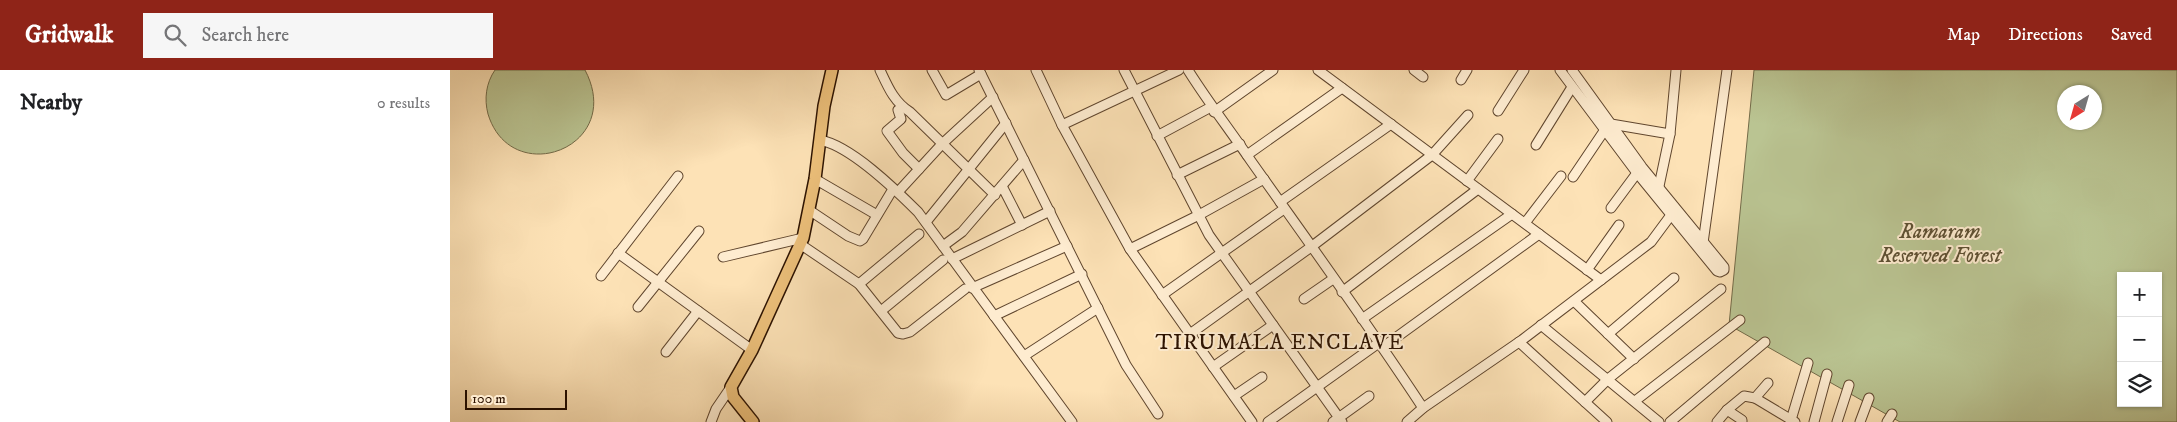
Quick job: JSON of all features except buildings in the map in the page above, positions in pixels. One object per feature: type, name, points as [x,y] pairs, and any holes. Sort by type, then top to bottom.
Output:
[{"type":"main road","points":[[753,422],[733,397],[731,387],[752,350],[801,241],[815,179],[824,106],[832,70]]},
{"type":"street","points":[[880,70],[890,92],[902,107],[910,112],[994,195]]},
{"type":"street","points":[[932,70],[946,95],[980,72],[1126,365],[1158,414]]},
{"type":"street","points":[[1036,70],[1062,125],[1130,248],[1252,422]]},
{"type":"street","points":[[1124,70],[1177,175],[1222,253],[1338,421],[1369,396]]},
{"type":"street","points":[[1062,125],[1179,70]]},
{"type":"street","points":[[1188,70],[1212,109],[1240,144],[1342,292],[1382,345],[1423,408]]},
{"type":"street","points":[[1157,136],[1212,109],[1273,70]]},
{"type":"street","points":[[1318,70],[1601,280]]},
{"type":"street","points":[[1414,70],[1423,77]]},
{"type":"street","points":[[1461,80],[1467,70]]},
{"type":"street","points":[[1498,111],[1524,70]]},
{"type":"street","points":[[1560,70],[1604,130],[1671,215],[1702,246]]},
{"type":"street","points":[[1572,70],[1702,246]]},
{"type":"street","points":[[1659,186],[1670,134],[1676,70]]},
{"type":"street","points":[[1702,246],[1727,70]]},
{"type":"street","points":[[1536,145],[1572,87]]},
{"type":"street","points":[[1247,155],[1342,88]]},
{"type":"street","points":[[809,210],[848,236],[860,241],[896,191],[920,169],[942,144],[993,98]]},
{"type":"street","points":[[902,107],[898,112],[901,119],[887,131],[903,153],[920,169]]},
{"type":"street","points":[[1190,334],[1311,247],[1432,155],[1468,115]]},
{"type":"street","points":[[926,222],[1006,123]]},
{"type":"street","points":[[1162,295],[1222,253],[1282,205],[1391,124]]},
{"type":"street","points":[[1612,124],[1670,134]]},
{"type":"street","points":[[1573,177],[1604,130]]},
{"type":"street","points":[[1467,180],[1498,139]]},
{"type":"street","points":[[820,140],[833,142],[849,153],[896,191],[918,212],[943,246],[947,259],[994,316],[1072,422]]},
{"type":"street","points":[[1177,175],[1240,144]]},
{"type":"street","points":[[943,246],[962,232],[1024,160]]},
{"type":"street","points":[[1611,208],[1637,172]]},
{"type":"street","points":[[601,276],[678,176]]},
{"type":"street","points":[[1525,223],[1561,176]]},
{"type":"street","points":[[815,179],[877,215]]},
{"type":"street","points":[[1130,248],[1199,215],[1264,179]]},
{"type":"street","points":[[1002,186],[1022,225]]},
{"type":"street","points":[[1342,292],[1478,189]]},
{"type":"street","points":[[881,311],[947,259],[1050,211]]},
{"type":"street","points":[[1362,319],[1512,214]]},
{"type":"street","points":[[1407,422],[1423,408],[1519,342],[1651,242],[1671,215]]},
{"type":"street","points":[[1588,270],[1619,226]]},
{"type":"street","points":[[638,307],[698,231]]},
{"type":"street","points":[[859,284],[919,234]]},
{"type":"street","points":[[1268,422],[1382,345],[1539,234]]},
{"type":"street","points":[[723,258],[801,241],[859,284],[898,333],[903,334],[910,332],[969,288],[1067,246]]},
{"type":"street","points":[[618,253],[752,350]]},
{"type":"street","points":[[994,316],[1082,274]]},
{"type":"street","points":[[1608,334],[1674,278]]},
{"type":"street","points":[[1304,299],[1333,279]]},
{"type":"street","points":[[1585,402],[1608,379],[1721,289]]},
{"type":"street","points":[[1574,300],[1634,359]]},
{"type":"street","points":[[1024,356],[1098,308]]},
{"type":"street","points":[[666,352],[698,311]]},
{"type":"street","points":[[1635,401],[1740,320]]},
{"type":"street","points":[[1213,367],[1272,325]]},
{"type":"street","points":[[1540,325],[1659,422]]},
{"type":"street","points":[[1519,342],[1608,422]]},
{"type":"street","points":[[1670,422],[1765,342]]},
{"type":"street","points":[[1717,422],[1727,410],[1744,396],[1755,398],[1793,421],[1808,363]]},
{"type":"street","points":[[1814,422],[1827,374]]},
{"type":"street","points":[[1234,396],[1262,377]]},
{"type":"street","points":[[1755,398],[1768,383]]},
{"type":"street","points":[[1841,420],[1849,385]]},
{"type":"street","points":[[711,422],[716,409],[731,387]]},
{"type":"street","points":[[1860,422],[1869,398]]},
{"type":"street","points":[[1727,410],[1743,421]]},
{"type":"green space","points":[[495,70],[585,70],[594,97],[590,120],[578,138],[560,150],[540,154],[519,150],[500,137],[488,114],[486,103],[487,91]]},
{"type":"green space","name":"Ramaram Reserved Forest","points":[[1754,70],[2177,70],[2177,422],[1900,422],[1729,325]]},
{"type":"district","name":"TIRUMALA ENCLAVE","points":[[1280,342]]}]
